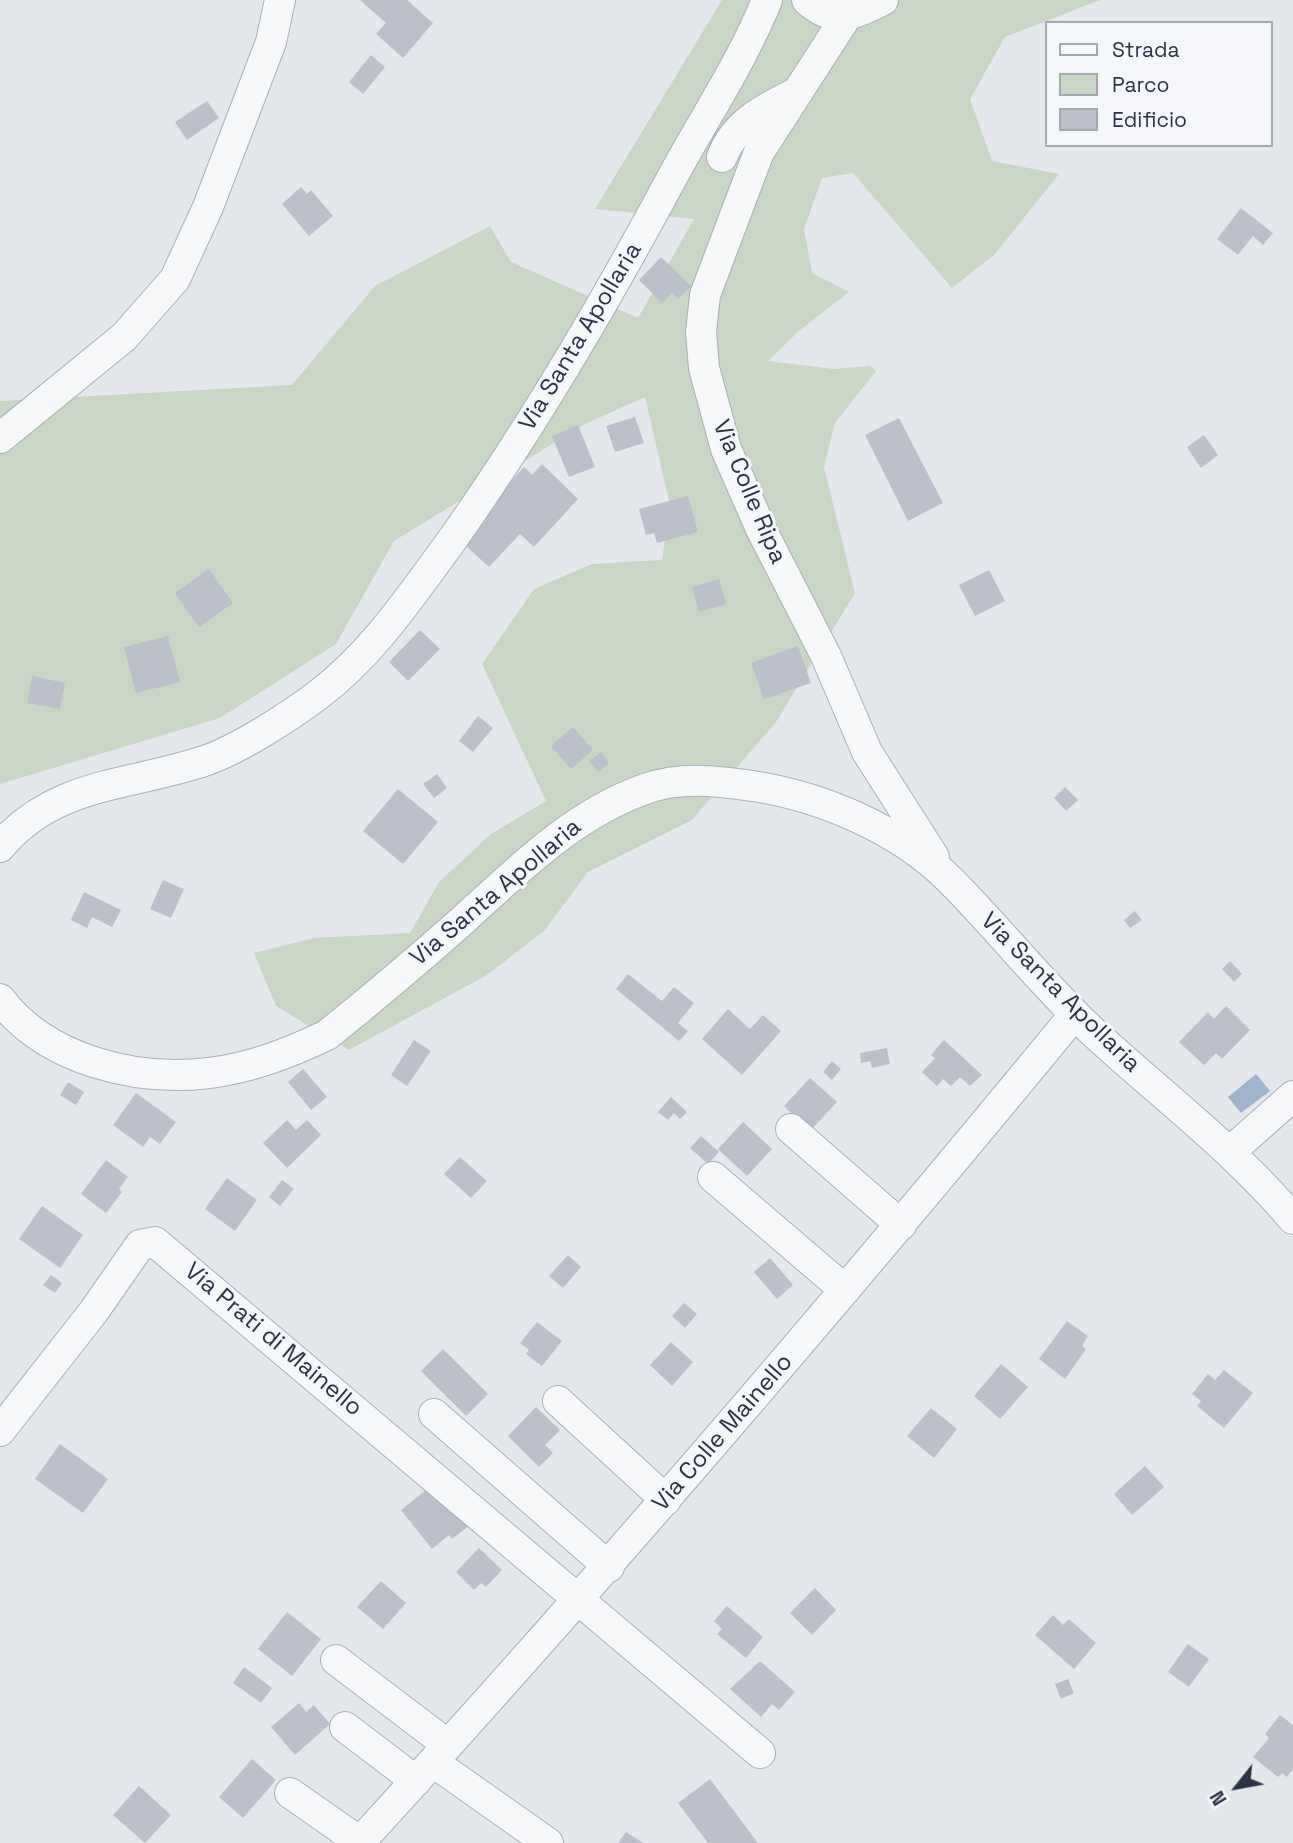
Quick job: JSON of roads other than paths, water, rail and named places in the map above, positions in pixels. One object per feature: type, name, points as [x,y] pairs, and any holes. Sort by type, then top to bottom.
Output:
[{"type":"street","points":[[0,438],[124,337],[175,279],[208,207],[271,43],[280,0]]},
{"type":"street","name":"Via Santa Apollaria","points":[[0,848],[14,831],[58,800],[208,760],[274,724],[318,695],[365,654],[402,610],[504,467],[608,297],[767,0]]},
{"type":"street","points":[[807,0],[818,10],[846,17],[883,0]]},
{"type":"street","name":"Via Colle Ripa","points":[[846,17],[759,152],[705,295],[701,332],[704,368],[726,449],[761,529],[826,656],[856,732],[878,774],[948,878]]},
{"type":"street","points":[[722,157],[729,139],[758,112],[798,92]]},
{"type":"street","name":"Via Santa Apollaria","points":[[0,999],[16,1018],[46,1041],[80,1057],[121,1069],[208,1073],[273,1058],[327,1035],[576,824],[608,805],[643,790],[682,780],[759,787],[829,807],[909,847],[948,878],[1075,1014],[1231,1152],[1293,1219]]},
{"type":"street","name":"Via Colle Mainello","points":[[360,1842],[609,1567],[901,1225],[1075,1014]]},
{"type":"street","points":[[1231,1152],[1293,1096]]},
{"type":"street","points":[[791,1129],[901,1225]]},
{"type":"street","points":[[713,1177],[845,1290]]},
{"type":"street","name":"Via Prati di Mainello","points":[[0,1431],[94,1311],[140,1245],[155,1242],[581,1599]]},
{"type":"street","points":[[558,1401],[666,1500]]},
{"type":"street","points":[[434,1414],[609,1567]]},
{"type":"street","points":[[581,1599],[760,1754]]},
{"type":"street","points":[[336,1660],[433,1762],[548,1843]]},
{"type":"street","points":[[345,1727],[433,1762]]},
{"type":"street","points":[[289,1793],[360,1842]]},
{"type":"water","points":[[1256,1074],[1270,1091],[1241,1113],[1228,1097]]}]
